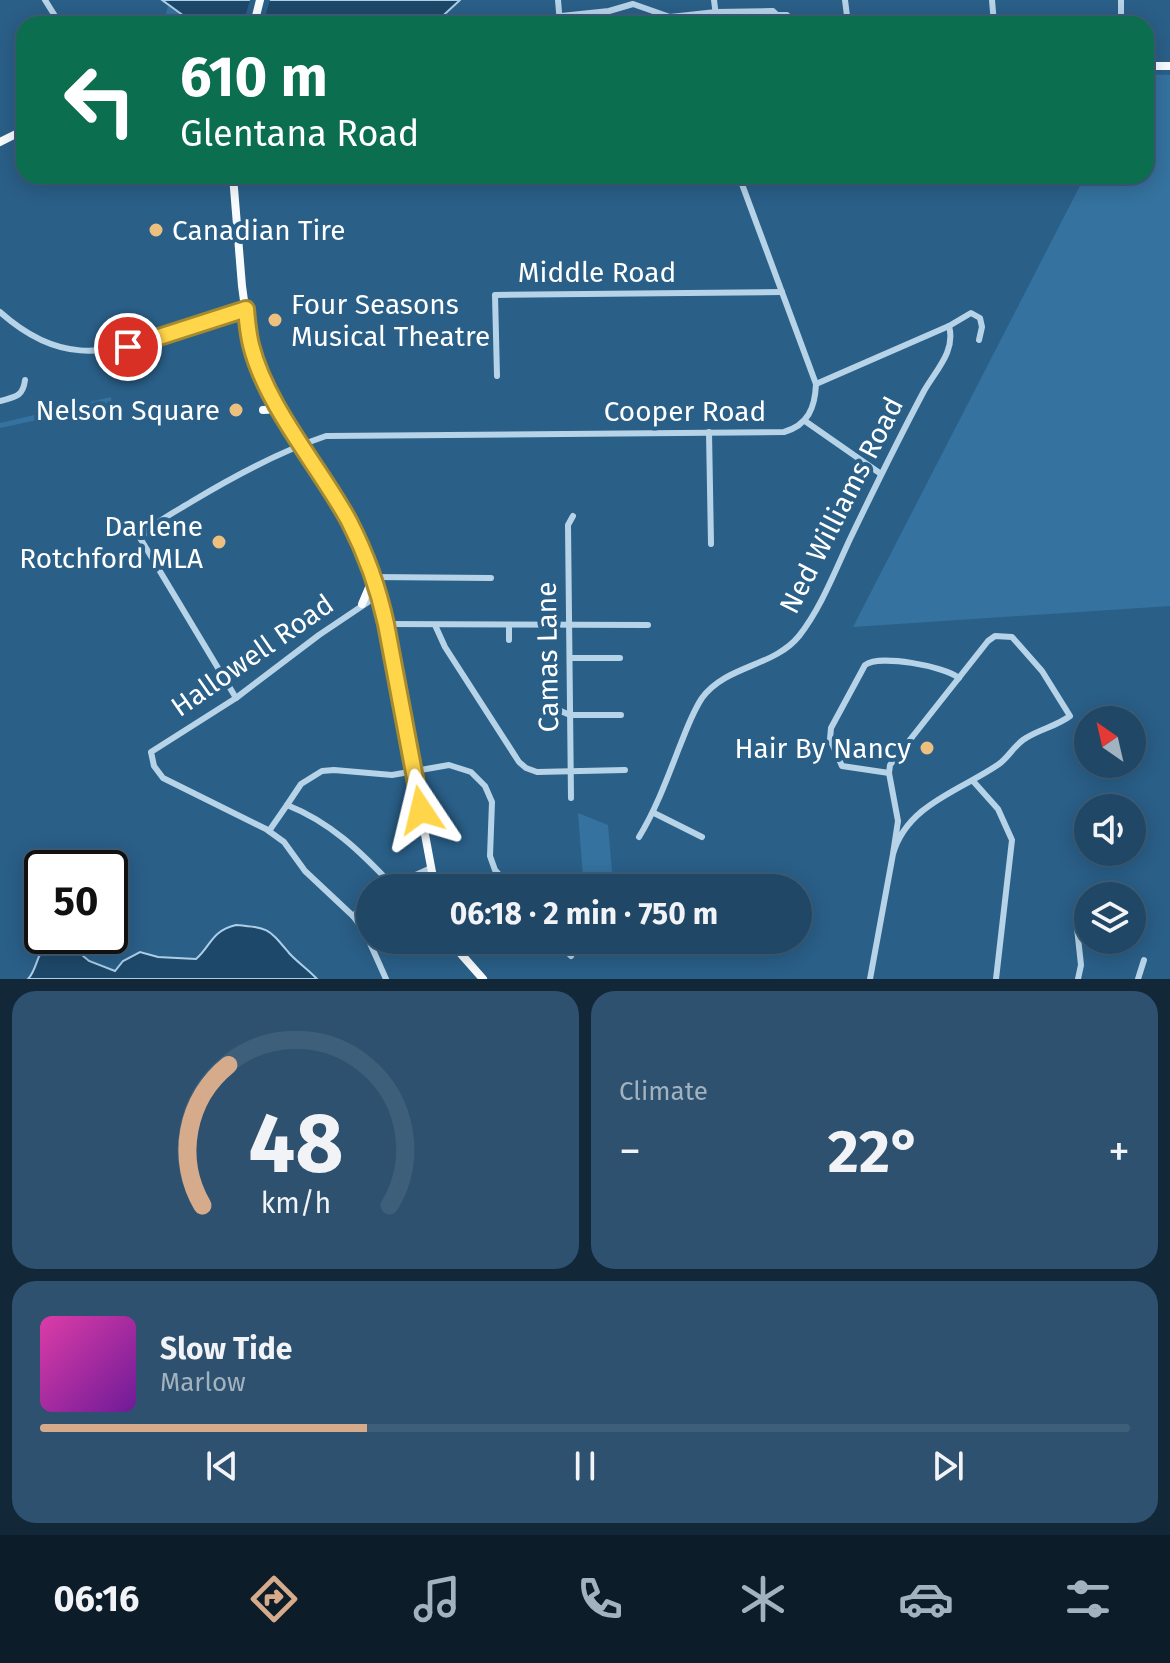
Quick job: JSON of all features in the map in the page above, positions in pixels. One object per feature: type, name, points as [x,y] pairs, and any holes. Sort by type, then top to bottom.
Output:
[{"type":"main road","points":[[233,184],[246,309],[256,360],[272,395],[348,519],[380,594],[432,874]]},
{"type":"main road","points":[[272,395],[263,410],[281,409]]},
{"type":"main road","points":[[362,604],[373,577]]},
{"type":"main road","points":[[461,954],[483,979]]},
{"type":"street","points":[[714,0],[716,16]]},
{"type":"street","points":[[582,16],[633,4],[667,16]]},
{"type":"street","points":[[679,16],[773,11],[777,15],[788,16]]},
{"type":"street","points":[[742,184],[816,384],[949,326],[971,313],[980,318],[982,327],[979,340]]},
{"type":"street","name":"Middle Road","points":[[497,376],[495,295],[782,292]]},
{"type":"street","points":[[0,312],[42,341],[97,352],[135,345],[246,309]]},
{"type":"street","points":[[0,326],[8,319]]},
{"type":"street","name":"Ned Williams Road","points":[[639,837],[654,813],[703,697],[716,684],[768,659],[799,636],[829,584],[881,474],[951,345],[949,326]]},
{"type":"street","points":[[0,401],[24,392],[25,380]]},
{"type":"street","name":"Cooper Road","points":[[236,698],[140,538],[155,524],[221,484],[301,444],[326,436],[784,432],[796,429],[805,421],[815,403],[816,384]]},
{"type":"street","points":[[805,421],[881,474]]},
{"type":"street","points":[[709,432],[711,544]]},
{"type":"street","name":"Camas Lane","points":[[571,798],[568,525],[573,516]]},
{"type":"street","points":[[373,577],[491,578]]},
{"type":"street","name":"Hallowell Road","points":[[269,831],[169,782],[154,766],[151,752],[236,698],[362,604],[380,594]]},
{"type":"street","points":[[386,624],[648,625]]},
{"type":"street","points":[[435,625],[445,647],[519,762],[526,768],[537,772],[625,770]]},
{"type":"street","points":[[509,625],[509,640]]},
{"type":"street","points":[[870,979],[893,854],[900,834],[931,803],[973,781],[1005,759],[1024,739],[1070,716],[1042,671],[1017,640],[1010,636],[990,638],[890,765],[900,834]]},
{"type":"street","points":[[571,658],[620,658]]},
{"type":"street","points":[[889,773],[842,766],[830,735],[865,665],[877,660],[940,668],[959,678]]},
{"type":"street","points":[[556,709],[570,715],[621,715]]},
{"type":"street","points":[[386,979],[373,946],[353,916],[305,871],[284,842],[269,831],[301,784],[322,771],[334,770],[392,775],[449,765],[471,772],[485,786],[492,802],[490,856],[499,874]]},
{"type":"street","points":[[973,781],[998,809],[1012,840],[996,979]]},
{"type":"street","points":[[287,805],[303,811],[342,836],[378,874]]},
{"type":"street","points":[[654,813],[702,837]]},
{"type":"street","points":[[417,874],[431,868]]},
{"type":"street","points":[[353,916],[356,913]]},
{"type":"street","points":[[1078,979],[1080,954]]},
{"type":"street","points":[[1138,979],[1144,960]]},
{"type":"shaded area","points":[[162,0],[460,0],[443,16],[184,16]]},
{"type":"shaded area","points":[[168,6],[183,16],[165,16]]},
{"type":"shaded area","points":[[1154,74],[1170,75],[1170,606],[853,627],[1081,184],[1154,184]]},
{"type":"shaded area","points":[[111,397],[112,404],[0,428],[0,423]]},
{"type":"shaded area","points":[[578,813],[608,825],[612,874],[583,874]]},
{"type":"shaded area","points":[[236,925],[267,931],[317,979],[28,979],[40,954],[81,954],[89,961],[115,971],[123,961],[140,952],[158,957],[196,959],[216,935]]},
{"type":"pier","points":[[250,0],[270,0],[265,16],[245,16]]},
{"type":"place","name":"Canadian Tire","points":[[156,230]]},
{"type":"place","name":"Four Seasons Musical Theatre","points":[[275,320]]},
{"type":"place","name":"Nelson Square","points":[[236,410]]},
{"type":"place","name":"Darlene Rotchford MLA","points":[[219,542]]},
{"type":"place","name":"Hair By Nancy","points":[[927,748]]},
{"type":"route","points":[[128,347],[246,309],[251,345],[263,378],[348,519],[380,594],[421,810]]}]
